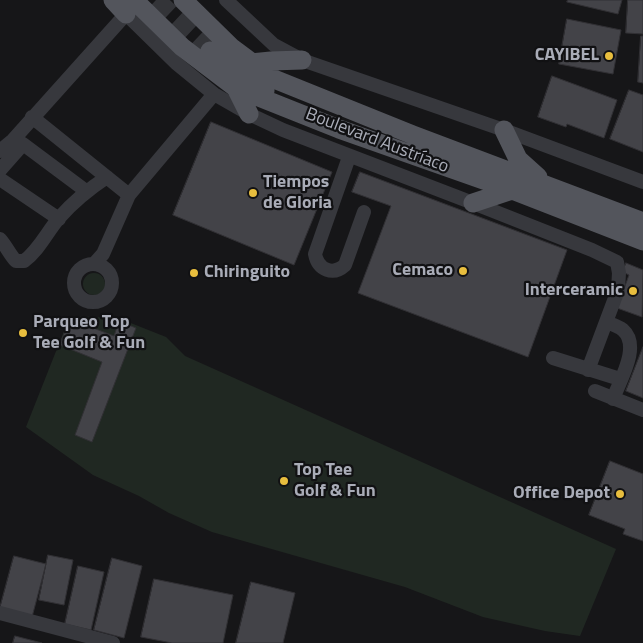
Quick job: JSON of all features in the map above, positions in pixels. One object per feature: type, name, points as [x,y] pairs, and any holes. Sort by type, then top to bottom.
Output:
[{"type":"main road","name":"Boulevard Austríaco","points":[[182,0],[231,47],[274,79],[303,92],[643,222]]},
{"type":"main road","name":"Boulevard Austríaco","points":[[124,5],[236,88],[383,145],[512,190],[643,241]]},
{"type":"main road","points":[[210,51],[225,64],[296,110]]},
{"type":"main road","points":[[251,63],[302,60]]},
{"type":"main road","points":[[236,88],[250,114]]},
{"type":"main road","points":[[504,130],[514,154],[521,163],[551,187]]},
{"type":"main road","points":[[473,203],[512,190]]},
{"type":"street","points":[[230,1],[274,45],[302,60],[504,130],[643,182]]},
{"type":"street","points":[[0,151],[13,140],[124,5],[176,63],[214,94],[250,114],[283,130],[349,157],[473,203],[592,250],[617,262],[619,273],[618,290],[588,370]]},
{"type":"street","points":[[94,264],[103,254],[129,195],[214,94]]},
{"type":"street","points":[[32,117],[129,195]]},
{"type":"street","points":[[0,170],[23,144],[86,191]]},
{"type":"street","points":[[349,157],[315,254],[318,264],[322,268],[331,271],[345,265],[364,212]]},
{"type":"street","points":[[0,240],[9,249],[12,258],[16,261],[24,261],[36,250],[59,219],[86,191],[106,177]]},
{"type":"street","points":[[0,179],[59,219]]},
{"type":"street","points":[[606,322],[624,331],[631,344],[631,351],[613,399]]},
{"type":"street","points":[[553,358],[620,379]]},
{"type":"street","points":[[596,391],[643,410]]},
{"type":"street","points":[[0,613],[112,643]]},
{"type":"shaded area","points":[[94,273],[102,276],[105,284],[102,292],[94,295],[86,292],[83,284],[86,276]]},
{"type":"shaded area","name":"Top Tee Golf & Fun","points":[[70,316],[118,318],[166,337],[185,356],[616,549],[580,636],[545,631],[483,617],[405,587],[212,532],[93,475],[26,427]]},
{"type":"building","points":[[568,0],[622,0],[618,14],[567,2]]},
{"type":"building","points":[[628,0],[643,0],[643,34],[626,33]]},
{"type":"building","points":[[567,19],[621,30],[613,74],[559,64]]},
{"type":"building","points":[[641,36],[643,36],[643,83],[638,82]]},
{"type":"building","points":[[552,76],[617,100],[604,138],[567,124],[566,127],[538,117]]},
{"type":"building","points":[[629,90],[643,95],[643,152],[610,139]]},
{"type":"building","name":"Tiempos de Gloria","points":[[211,122],[332,172],[294,265],[173,215]]},
{"type":"building","name":"Cemaco","points":[[360,172],[567,250],[528,357],[358,293],[391,206],[352,192]]},
{"type":"building","name":"Interceramic","points":[[626,263],[643,270],[642,317],[617,308],[629,275],[623,272]]},
{"type":"building","points":[[70,319],[114,336],[119,321],[136,328],[92,442],[75,435],[102,362],[60,345]]},
{"type":"building","points":[[643,347],[643,398],[626,391]]},
{"type":"building","name":"Office Depot","points":[[610,461],[643,474],[643,541],[623,534],[625,529],[589,515]]},
{"type":"building","points":[[48,555],[73,560],[64,605],[39,600]]},
{"type":"building","points":[[14,556],[46,564],[32,617],[0,608]]},
{"type":"building","points":[[112,558],[142,566],[124,638],[94,630]]},
{"type":"building","points":[[78,566],[104,572],[91,630],[65,624]]},
{"type":"building","points":[[154,579],[233,595],[223,643],[172,643],[141,637]]},
{"type":"building","points":[[251,582],[295,593],[283,643],[236,643]]},
{"type":"building","points":[[15,636],[42,643],[13,643]]},
{"type":"tunnel","points":[[156,0],[210,51]]},
{"type":"place","name":"CAYIBEL","points":[[609,56]]},
{"type":"place","name":"Tiempos de Gloria","points":[[253,193]]},
{"type":"place","name":"Cemaco","points":[[463,271]]},
{"type":"place","name":"Chiringuito","points":[[194,273]]},
{"type":"place","name":"Interceramic","points":[[633,291]]},
{"type":"place","name":"Parqueo Top Tee Golf & Fun","points":[[23,333]]},
{"type":"place","name":"Top Tee Golf & Fun","points":[[284,481]]},
{"type":"place","name":"Office Depot","points":[[620,494]]}]
